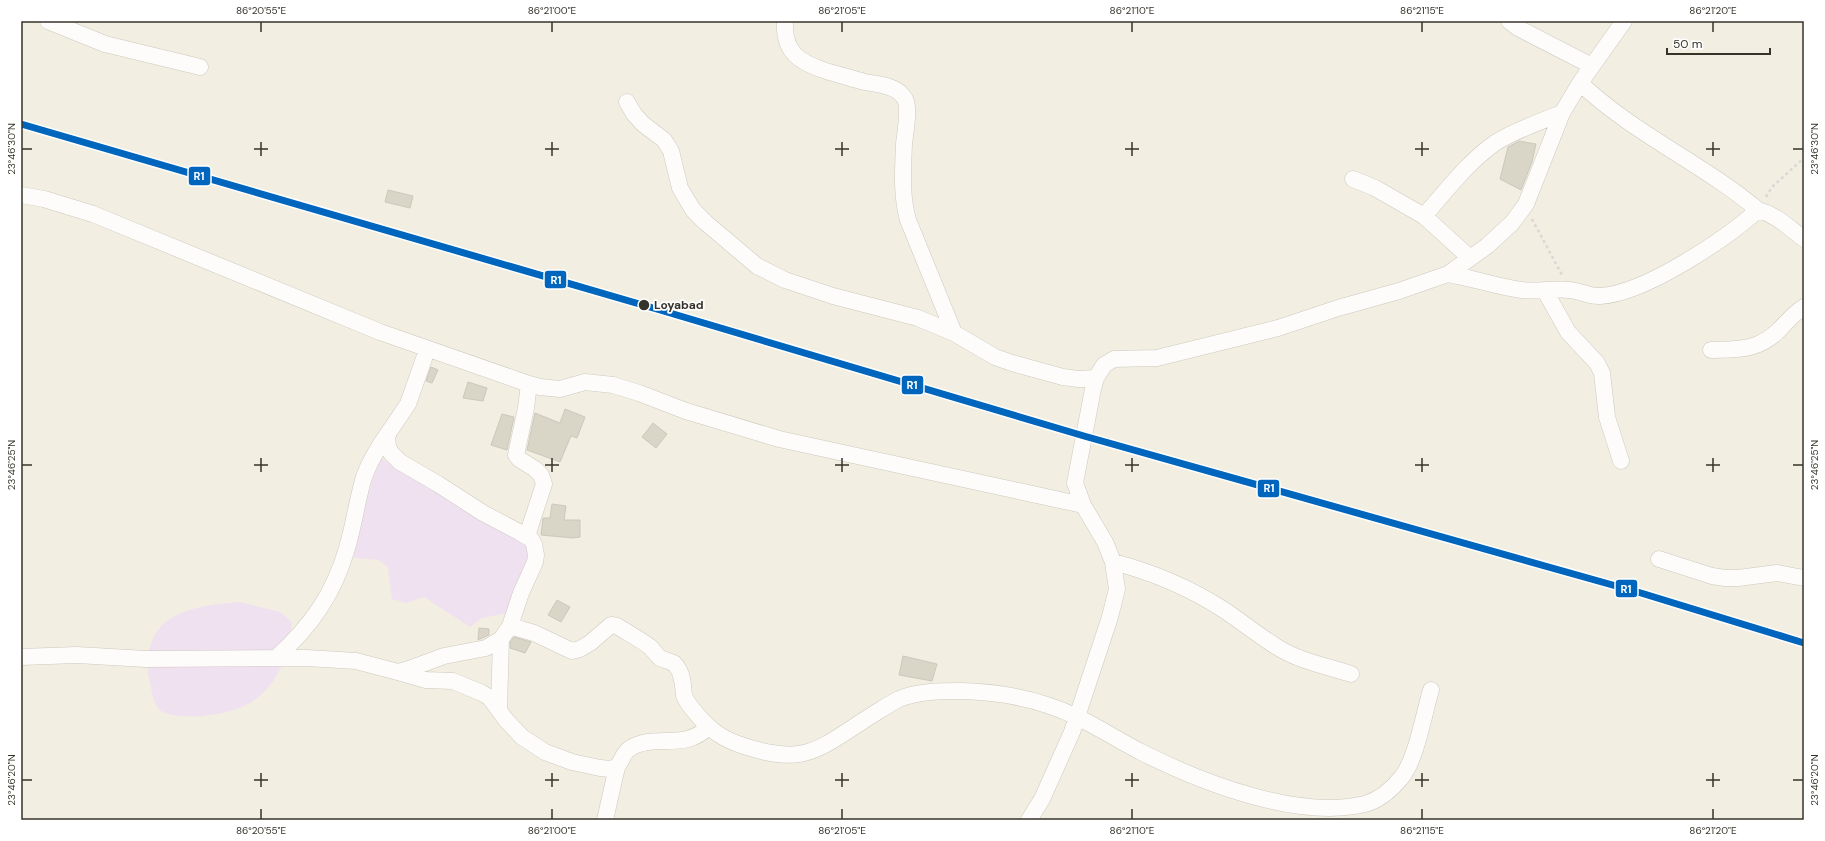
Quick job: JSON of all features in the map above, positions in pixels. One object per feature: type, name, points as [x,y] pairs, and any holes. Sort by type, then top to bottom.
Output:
[{"type":"street","points":[[48,21],[105,44],[200,66]]},
{"type":"street","points":[[785,21],[784,35],[789,48],[798,59],[809,66],[853,79],[888,87],[898,92],[905,98],[906,111],[903,167],[904,203],[908,220],[954,333]]},
{"type":"street","points":[[1509,21],[1518,28],[1592,66]]},
{"type":"street","points":[[1029,820],[1042,799],[1072,732],[1110,617],[1117,589],[1113,562],[1105,542],[1083,505],[1074,483],[1096,378],[1104,365],[1114,359],[1157,358],[1278,328],[1338,308],[1399,291],[1448,274],[1487,246],[1512,223],[1526,204],[1562,113],[1580,83],[1624,21]]},
{"type":"street","points":[[1580,83],[1603,104],[1634,126],[1721,182],[1758,210],[1768,212],[1778,218],[1804,239]]},
{"type":"street","points":[[627,102],[634,114],[643,124],[664,140],[671,151],[680,188],[693,210],[757,266],[797,284],[833,296],[918,318],[954,333],[995,356],[1012,363],[1063,377],[1078,379],[1096,378]]},
{"type":"street","points":[[1424,216],[1478,156],[1496,143],[1516,132],[1562,113]]},
{"type":"street","points":[[1353,179],[1375,188],[1424,216],[1470,258]]},
{"type":"street","points":[[21,195],[70,206],[116,222],[176,249],[428,350],[540,387],[560,388],[585,382],[614,385],[686,411],[779,439],[1083,505]]},
{"type":"street","points":[[1448,274],[1473,278],[1519,290],[1571,290],[1593,296],[1612,295],[1634,288],[1703,251],[1732,231],[1758,210]]},
{"type":"street","points":[[1545,291],[1568,332],[1597,363],[1602,373],[1607,417],[1621,461]]},
{"type":"street","points":[[1710,350],[1739,350],[1757,346],[1769,340],[1804,307]]},
{"type":"street","points":[[276,658],[295,640],[316,616],[334,585],[348,547],[364,477],[376,450],[408,404],[428,350]]},
{"type":"street","points":[[526,536],[544,484],[541,475],[535,469],[519,459],[516,455],[530,384]]},
{"type":"street","points":[[389,432],[387,438],[388,447],[391,453],[400,462],[483,513],[526,536],[534,544],[536,556],[510,626],[501,640],[486,648],[444,656],[409,670],[398,672]]},
{"type":"street","points":[[1659,559],[1712,576],[1725,578],[1738,578],[1777,573],[1804,578]]},
{"type":"street","points":[[1113,562],[1162,578],[1196,594],[1224,610],[1277,647],[1295,656],[1351,674]]},
{"type":"street","points":[[510,626],[534,633],[572,651],[580,650],[611,625],[617,626],[652,648],[658,656],[674,664],[679,669],[687,702],[708,727],[720,736],[738,744],[776,754],[802,755],[826,746],[898,699],[910,695],[927,692],[979,692],[1010,695],[1037,702],[1077,717],[1143,753],[1225,787],[1282,804],[1332,808],[1368,803],[1388,792],[1403,777],[1411,761],[1431,690]]},
{"type":"street","points":[[498,709],[501,640]]},
{"type":"street","points":[[21,657],[77,655],[146,659],[276,658],[356,661],[426,680],[453,681],[464,685],[490,698],[522,737],[545,752],[572,762],[600,768],[610,769],[618,767]]},
{"type":"street","points":[[605,820],[618,767],[627,750],[635,746],[654,741],[688,740],[697,737],[708,727]]},
{"type":"path","points":[[1758,210],[1772,187],[1804,158]]},
{"type":"path","points":[[1526,204],[1538,233],[1571,290]]},
{"type":"shaded area","points":[[380,457],[433,491],[527,539],[527,560],[508,613],[482,618],[470,627],[424,597],[406,603],[392,599],[388,567],[378,560],[356,558],[349,554]]},
{"type":"shaded area","points":[[240,602],[280,612],[292,622],[289,647],[284,663],[272,682],[256,699],[238,709],[227,712],[203,716],[188,716],[175,715],[161,711],[156,705],[148,675],[149,654],[153,639],[160,627],[183,612],[212,605]]},
{"type":"building","points":[[1519,141],[1536,144],[1532,162],[1521,190],[1500,179],[1508,147]]},
{"type":"building","points":[[388,190],[413,196],[410,208],[385,202]]},
{"type":"building","points":[[431,367],[438,370],[432,383],[426,381]]},
{"type":"building","points":[[468,382],[487,388],[483,401],[463,398]]},
{"type":"building","points":[[565,409],[585,417],[577,438],[571,436],[560,462],[527,450],[535,413],[560,423]]},
{"type":"building","points":[[502,414],[514,417],[507,450],[491,445]]},
{"type":"building","points":[[653,423],[667,434],[656,448],[642,437]]},
{"type":"building","points":[[552,504],[566,506],[564,520],[580,520],[580,537],[573,538],[541,535],[543,518],[550,518]]},
{"type":"building","points":[[557,600],[570,607],[561,622],[548,615]]},
{"type":"building","points":[[479,628],[489,629],[489,635],[478,640]]},
{"type":"building","points":[[514,637],[531,642],[525,653],[510,648],[510,642]]},
{"type":"building","points":[[903,656],[937,664],[932,681],[899,675]]},
{"type":"transit line","name":"R1","points":[[21,124],[660,310],[1084,436],[1641,593],[1804,643]]},
{"type":"place","name":"Loyabad","points":[[644,305]]}]
